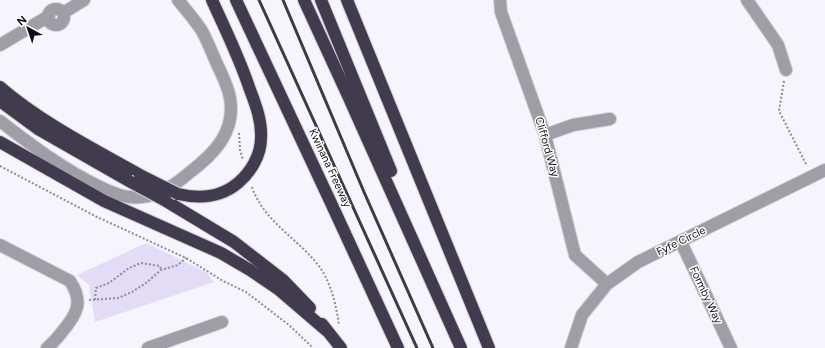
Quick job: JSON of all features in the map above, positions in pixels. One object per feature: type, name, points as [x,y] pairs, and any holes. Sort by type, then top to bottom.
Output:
[{"type":"highway","points":[[0,87],[45,121],[165,189],[190,197],[202,198],[210,197],[226,191],[242,179],[250,170],[260,150],[261,138],[259,118],[255,102],[241,63],[212,0]]},
{"type":"highway","name":"Kwinana Freeway","points":[[236,0],[398,348]]},
{"type":"highway","points":[[304,0],[462,348]]},
{"type":"highway","points":[[321,0],[462,348]]},
{"type":"highway","points":[[347,0],[489,348]]},
{"type":"highway","points":[[0,101],[38,129],[166,201],[234,242],[283,280],[333,330],[341,348]]},
{"type":"highway","points":[[0,142],[104,201],[226,256],[278,289],[333,330]]},
{"type":"street","points":[[0,45],[49,16],[52,10],[57,9],[63,13],[84,0]]},
{"type":"street","points":[[0,121],[61,165],[90,182],[118,195],[131,198],[146,197],[161,192],[182,180],[221,143],[226,134],[232,110],[228,88],[206,40],[195,20],[178,0]]},
{"type":"street","name":"Clifford Way","points":[[500,0],[501,12],[545,135],[576,255],[606,284]]},
{"type":"street","points":[[747,0],[778,45],[786,70]]},
{"type":"street","points":[[545,135],[573,125],[610,119]]},
{"type":"street","name":"Fyfe Circle","points":[[571,348],[582,315],[606,284],[638,262],[825,170]]},
{"type":"street","name":"Formby Way","points":[[681,242],[731,348]]},
{"type":"street","points":[[0,245],[70,281],[76,290],[78,300],[77,311],[51,347]]},
{"type":"street","points":[[148,348],[222,322]]},
{"type":"path","points":[[786,70],[779,111],[813,176]]},
{"type":"path","points":[[0,166],[95,216],[186,258],[223,281],[246,292],[289,325],[313,348]]},
{"type":"path","points":[[251,184],[260,205],[274,222],[320,269],[329,284],[335,302],[333,330]]},
{"type":"path","points":[[78,300],[118,298],[132,292],[146,283],[161,270],[178,264],[186,258]]},
{"type":"path","points":[[95,300],[96,288],[109,284],[128,268],[142,263],[160,266],[161,270]]},
{"type":"shaded area","points":[[146,243],[206,272],[214,282],[95,322],[89,285],[77,275]]},
{"type":"railway","points":[[259,0],[417,348]]},
{"type":"railway","points":[[283,0],[364,192],[433,348]]}]
